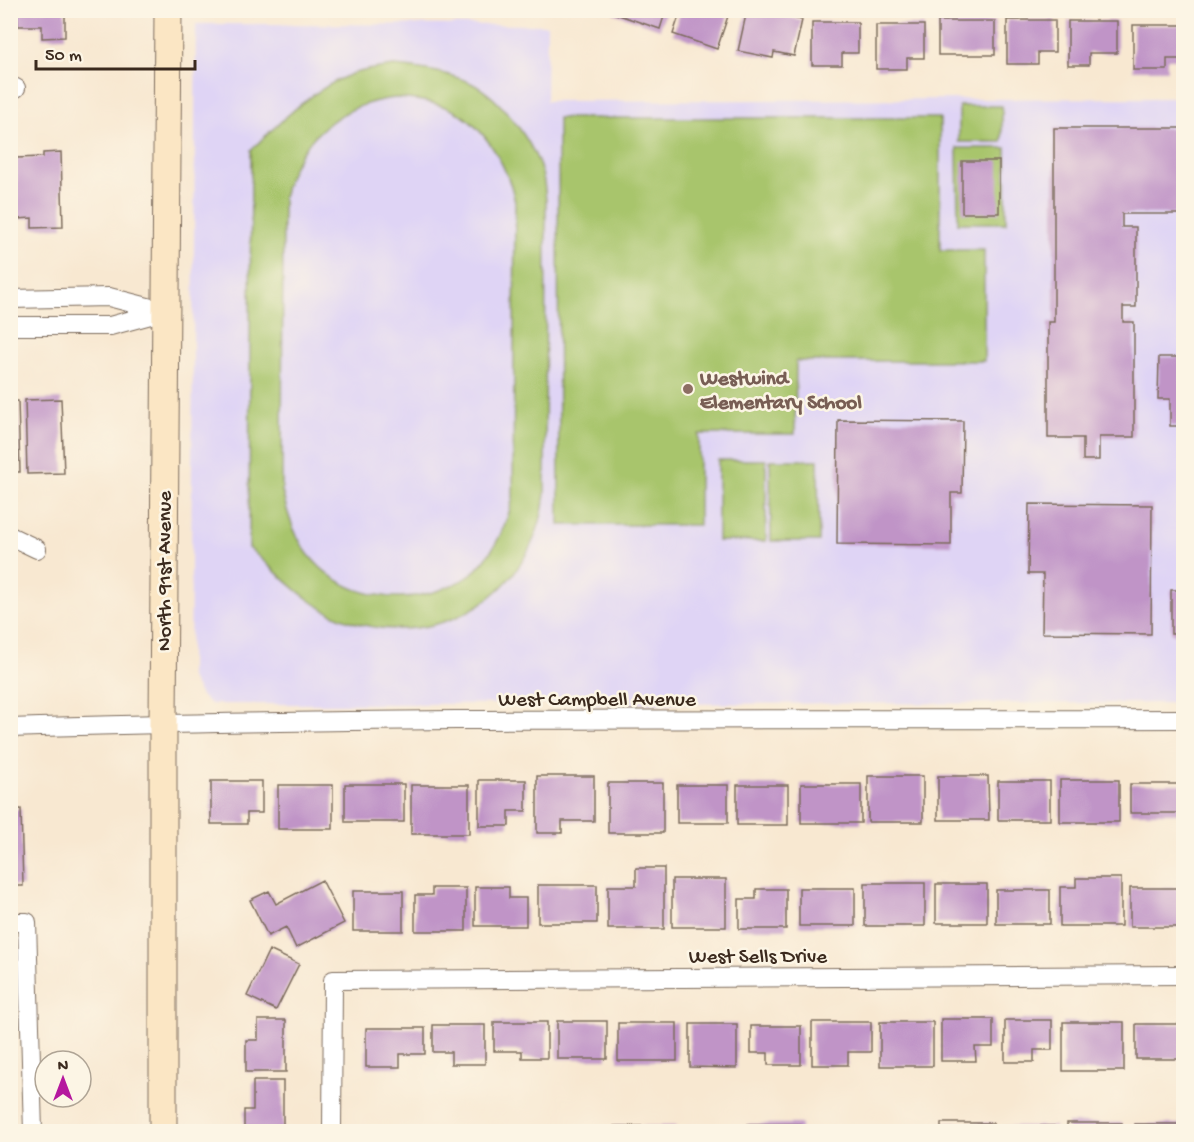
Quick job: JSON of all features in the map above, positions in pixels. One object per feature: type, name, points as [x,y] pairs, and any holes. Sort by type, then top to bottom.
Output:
[{"type":"main road","name":"North 91st Avenue","points":[[163,1131],[163,723],[168,10]]},
{"type":"street","points":[[10,299],[109,297],[165,312]]},
{"type":"street","points":[[10,326],[110,326],[165,312]]},
{"type":"street","points":[[10,536],[37,549]]},
{"type":"street","name":"West Campbell Avenue","points":[[10,728],[163,723],[1184,719]]},
{"type":"street","points":[[19,922],[33,1131]]},
{"type":"street","name":"West Sells Drive","points":[[332,1131],[333,980],[1184,975]]},
{"type":"shaded area","name":"Westwind Elementary School","points":[[196,24],[547,25],[546,101],[1183,98],[1183,703],[211,704],[202,697],[190,677]]},
{"type":"green space","points":[[394,66],[443,73],[471,83],[494,99],[516,123],[533,150],[543,177],[546,200],[545,493],[538,529],[523,560],[502,586],[476,607],[447,621],[414,628],[379,628],[344,619],[331,613],[294,588],[249,548],[251,150],[310,97],[337,80],[357,72]],"holes":[[[395,98],[443,106],[469,120],[487,140],[502,164],[515,202],[513,498],[507,520],[492,550],[469,576],[440,590],[407,597],[390,597],[357,590],[327,573],[302,546],[290,519],[282,491],[283,198],[298,160],[322,129],[355,108]]]},
{"type":"green space","points":[[959,106],[1002,106],[1002,142],[959,142]]},
{"type":"green space","points":[[558,118],[940,118],[940,250],[984,250],[984,361],[796,361],[795,434],[699,434],[699,525],[559,525]]},
{"type":"green space","points":[[957,148],[1006,148],[1006,223],[958,223]]},
{"type":"green space","points":[[718,460],[766,460],[766,541],[718,541]]},
{"type":"green space","points":[[770,460],[818,460],[819,541],[771,541]]},
{"type":"building","points":[[17,10],[65,10],[65,37],[42,38],[42,26],[18,26]]},
{"type":"building","points":[[614,10],[666,10],[660,29],[613,13]]},
{"type":"building","points":[[681,10],[730,10],[717,49],[673,34]]},
{"type":"building","points":[[747,10],[802,20],[794,56],[774,52],[773,58],[738,51]]},
{"type":"building","points":[[1007,20],[1055,20],[1055,52],[1038,52],[1038,64],[1007,64]]},
{"type":"building","points":[[938,21],[995,21],[995,55],[938,55]]},
{"type":"building","points":[[1068,21],[1117,21],[1117,53],[1089,53],[1089,65],[1068,65]]},
{"type":"building","points":[[812,22],[858,22],[858,53],[842,53],[842,65],[812,65]]},
{"type":"building","points":[[876,25],[924,25],[924,58],[907,58],[907,69],[876,69]]},
{"type":"building","points":[[1133,25],[1184,25],[1184,59],[1167,59],[1167,70],[1133,70]]},
{"type":"building","points":[[1054,128],[1184,128],[1184,214],[1122,214],[1122,227],[1136,227],[1136,307],[1123,307],[1123,322],[1134,322],[1134,437],[1099,437],[1099,460],[1083,460],[1083,438],[1048,438],[1048,322],[1054,322]]},
{"type":"building","points":[[61,152],[63,227],[32,228],[32,218],[17,219],[16,158],[43,157],[43,153]]},
{"type":"building","points":[[962,161],[999,161],[999,213],[962,213]]},
{"type":"building","points":[[1159,357],[1184,357],[1184,426],[1170,426],[1170,399],[1158,399]]},
{"type":"building","points":[[61,399],[64,473],[27,474],[25,400]]},
{"type":"building","points":[[10,401],[18,401],[20,472],[10,472]]},
{"type":"building","points":[[838,420],[963,421],[962,493],[951,493],[951,545],[837,544]]},
{"type":"building","points":[[1029,504],[1152,505],[1151,634],[1042,633],[1043,574],[1028,574]]},
{"type":"building","points":[[1171,590],[1184,590],[1184,634],[1171,634]]},
{"type":"building","points":[[537,776],[594,776],[594,821],[562,821],[562,833],[537,833]]},
{"type":"building","points":[[868,776],[923,776],[923,822],[868,822]]},
{"type":"building","points":[[938,776],[988,776],[989,820],[938,820]]},
{"type":"building","points":[[479,780],[526,780],[526,811],[509,811],[509,826],[479,826]]},
{"type":"building","points":[[1060,780],[1119,780],[1119,822],[1060,822]]},
{"type":"building","points":[[211,781],[262,781],[262,813],[247,813],[247,824],[211,824]]},
{"type":"building","points":[[998,781],[1050,781],[1050,820],[998,820]]},
{"type":"building","points":[[608,783],[663,783],[663,833],[608,833]]},
{"type":"building","points":[[345,784],[404,784],[404,822],[345,822]]},
{"type":"building","points":[[801,784],[861,784],[861,823],[801,823]]},
{"type":"building","points":[[1130,784],[1184,784],[1184,813],[1130,813]]},
{"type":"building","points":[[278,785],[333,785],[333,829],[278,829]]},
{"type":"building","points":[[411,785],[469,785],[469,834],[411,834]]},
{"type":"building","points":[[677,785],[728,785],[728,823],[677,823]]},
{"type":"building","points":[[737,785],[788,785],[788,825],[737,825]]},
{"type":"building","points":[[10,809],[21,809],[23,886],[10,886]]},
{"type":"building","points":[[636,868],[664,868],[664,929],[608,929],[608,886],[636,886]]},
{"type":"building","points":[[1076,878],[1121,878],[1121,926],[1060,926],[1060,887],[1076,887]]},
{"type":"building","points":[[672,879],[726,879],[726,927],[672,927]]},
{"type":"building","points":[[322,880],[344,923],[296,948],[286,927],[268,936],[250,900],[269,891],[276,904]]},
{"type":"building","points":[[865,883],[925,883],[925,926],[865,926]]},
{"type":"building","points":[[936,884],[987,884],[987,923],[936,923]]},
{"type":"building","points":[[538,885],[597,885],[597,923],[538,923]]},
{"type":"building","points":[[475,887],[509,887],[509,898],[526,898],[526,926],[475,926]]},
{"type":"building","points":[[432,888],[466,888],[466,931],[415,931],[415,895],[432,895]]},
{"type":"building","points":[[799,888],[855,888],[855,926],[799,926]]},
{"type":"building","points":[[1130,888],[1181,888],[1181,927],[1130,927]]},
{"type":"building","points":[[756,889],[786,889],[786,929],[739,929],[739,899],[756,899]]},
{"type":"building","points":[[996,890],[1050,890],[1050,924],[996,924]]},
{"type":"building","points":[[353,891],[403,891],[403,931],[353,931]]},
{"type":"building","points":[[269,950],[299,964],[276,1010],[247,996]]},
{"type":"building","points":[[941,1019],[993,1019],[993,1047],[975,1047],[976,1061],[941,1061]]},
{"type":"building","points":[[258,1020],[286,1020],[286,1072],[246,1072],[246,1040],[258,1040]]},
{"type":"building","points":[[1005,1020],[1052,1020],[1052,1050],[1034,1050],[1034,1062],[1005,1062]]},
{"type":"building","points":[[557,1021],[607,1021],[607,1059],[557,1059]]},
{"type":"building","points":[[494,1022],[547,1022],[547,1058],[522,1058],[522,1051],[494,1051]]},
{"type":"building","points":[[812,1022],[871,1022],[871,1052],[848,1052],[848,1065],[812,1065]]},
{"type":"building","points":[[880,1022],[933,1022],[933,1066],[880,1066]]},
{"type":"building","points":[[1063,1022],[1124,1022],[1124,1071],[1063,1071]]},
{"type":"building","points":[[618,1023],[677,1023],[677,1061],[618,1061]]},
{"type":"building","points":[[690,1024],[737,1024],[737,1068],[690,1067]]},
{"type":"building","points":[[1136,1024],[1184,1024],[1184,1059],[1136,1059]]},
{"type":"building","points":[[433,1025],[485,1025],[485,1064],[451,1064],[451,1052],[433,1052]]},
{"type":"building","points":[[751,1026],[801,1026],[801,1065],[768,1065],[768,1053],[751,1053]]},
{"type":"building","points":[[366,1028],[425,1028],[425,1054],[400,1054],[400,1067],[366,1067]]},
{"type":"building","points":[[253,1081],[283,1081],[283,1132],[244,1132],[244,1110],[253,1110]]},
{"type":"building","points":[[941,1123],[993,1123],[993,1132],[941,1132]]},
{"type":"building","points":[[1067,1123],[1122,1123],[1122,1132],[1067,1132]]},
{"type":"building","points":[[748,1124],[801,1124],[801,1132],[748,1132]]},
{"type":"building","points":[[1135,1124],[1184,1124],[1184,1132],[1135,1132]]},
{"type":"building","points":[[614,1126],[677,1126],[677,1132],[614,1132]]},
{"type":"building","points":[[687,1126],[739,1126],[739,1132],[687,1132]]},
{"type":"building","points":[[1003,1126],[1054,1126],[1054,1132],[1003,1132]]},
{"type":"place","name":"Westwind Elementary School","points":[[688,389]]}]
